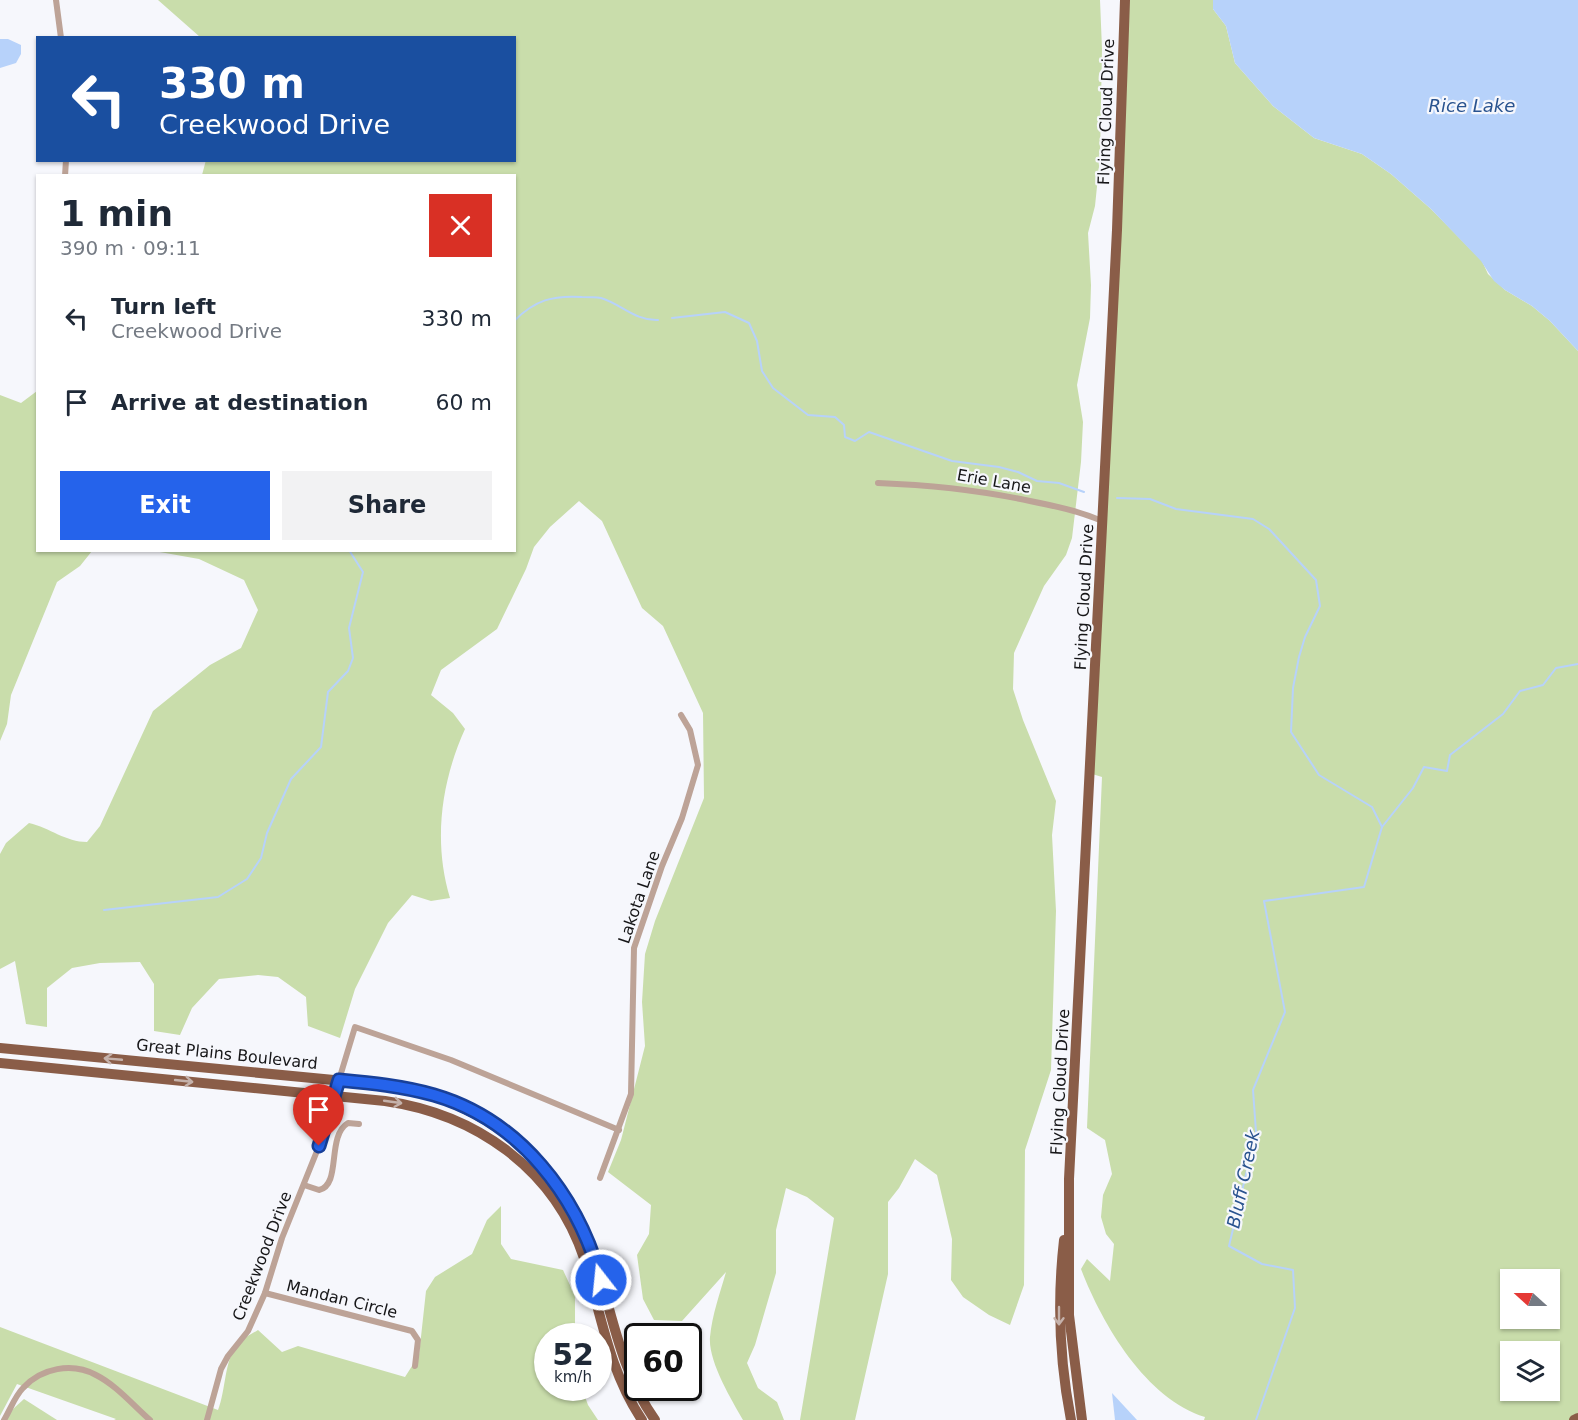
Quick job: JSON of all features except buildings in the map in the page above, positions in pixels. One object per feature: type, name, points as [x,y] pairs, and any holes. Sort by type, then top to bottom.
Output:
[{"type":"main road","name":"Flying Cloud Drive","points":[[1084,1420],[1077,1383],[1070,1315],[1069,1195],[1118,207],[1125,0]]},
{"type":"main road","name":"Great Plains Boulevard","points":[[0,1048],[396,1086],[442,1098],[474,1113],[501,1129],[540,1162],[568,1200],[584,1228],[595,1258],[625,1365],[655,1420]]},
{"type":"main road","name":"Great Plains Boulevard","points":[[0,1063],[385,1101],[435,1111],[487,1135],[522,1162],[556,1202],[575,1235],[584,1258],[612,1360],[628,1397],[642,1420]]},
{"type":"main road","name":"Flying Cloud Drive","points":[[1069,1195],[1061,1267],[1059,1319],[1061,1358],[1071,1420]]},
{"type":"main road","points":[[1574,1420],[1578,1418]]},
{"type":"street","points":[[56,0],[61,36]]},
{"type":"street","name":"Erie Lane","points":[[878,483],[928,485],[984,492],[1057,507],[1103,521]]},
{"type":"street","name":"Lakota Lane","points":[[600,1178],[627,1111],[633,1078],[634,948],[662,866],[682,818],[698,765],[690,730],[681,715]]},
{"type":"street","name":"Creekwood Drive","points":[[207,1420],[221,1369],[248,1330],[265,1293],[282,1238],[304,1185],[334,1096],[354,1027],[451,1060],[619,1130]]},
{"type":"street","points":[[304,1185],[320,1190],[328,1186],[332,1179],[333,1153],[342,1127],[348,1123],[359,1124]]},
{"type":"street","name":"Mandan Circle","points":[[265,1293],[412,1330],[418,1340],[415,1366]]},
{"type":"street","points":[[4,1420],[21,1389],[31,1380],[42,1372],[63,1369],[82,1370],[96,1375],[150,1420]]},
{"type":"green space","points":[[158,0],[1100,0],[1102,49],[1100,157],[1095,206],[1088,233],[1090,318],[1077,385],[1083,422],[1072,538],[1066,555],[1044,586],[1014,653],[1013,689],[1056,801],[1052,835],[1056,911],[1051,1070],[1025,1150],[1024,1285],[1010,1325],[989,1315],[963,1297],[951,1280],[952,1239],[937,1175],[915,1159],[899,1188],[888,1202],[888,1274],[855,1420],[800,1420],[834,1218],[807,1197],[786,1188],[776,1230],[776,1273],[755,1345],[747,1363],[758,1388],[777,1402],[784,1420],[743,1420],[716,1368],[710,1347],[710,1337],[714,1312],[726,1272],[682,1321],[654,1320],[643,1299],[637,1255],[649,1234],[651,1205],[608,1172],[621,1140],[645,1046],[642,1002],[645,954],[655,921],[704,798],[703,713],[663,626],[642,608],[602,521],[579,501],[550,527],[534,547],[497,629],[441,670],[431,695],[453,713],[465,729],[450,770],[442,812],[442,855],[450,898],[431,901],[412,895],[388,923],[355,989],[340,1038],[308,1026],[306,997],[278,977],[258,975],[219,979],[192,1008],[180,1035],[154,1031],[154,984],[140,962],[100,963],[72,968],[47,988],[47,1027],[26,1024],[15,961],[0,969],[0,854],[6,843],[29,823],[72,840],[87,842],[100,826],[153,711],[210,665],[241,648],[258,610],[244,580],[199,559],[160,552],[516,552],[516,174],[202,174],[205,162],[516,162],[516,36],[199,36]]},
{"type":"green space","points":[[1125,0],[1213,0],[1213,9],[1226,26],[1235,63],[1273,106],[1314,138],[1362,154],[1391,174],[1431,209],[1482,261],[1488,274],[1505,290],[1532,306],[1550,321],[1578,351],[1578,1420],[1204,1420],[1205,1417],[1184,1408],[1164,1394],[1145,1377],[1129,1357],[1101,1313],[1081,1269],[1087,1259],[1110,1281],[1114,1244],[1106,1234],[1101,1217],[1103,1195],[1112,1174],[1105,1140],[1087,1128],[1102,777],[1089,773]]},
{"type":"green space","points":[[36,392],[36,552],[91,552],[80,566],[57,582],[11,695],[7,724],[0,741],[0,395],[21,403]]},
{"type":"green space","points":[[501,1206],[501,1244],[511,1259],[563,1270],[575,1296],[575,1323],[534,1323],[534,1401],[587,1401],[598,1420],[114,1420],[116,1419],[17,1384],[0,1416],[0,1327],[218,1410],[233,1351],[239,1342],[258,1330],[282,1352],[298,1346],[405,1377],[419,1355],[426,1291],[435,1277],[472,1254],[487,1220]]},
{"type":"green space","points":[[24,1399],[57,1420],[6,1420],[13,1409]]},
{"type":"water","name":"Rice Lake","points":[[1213,0],[1578,0],[1578,351],[1550,321],[1532,306],[1494,281],[1481,261],[1431,209],[1391,174],[1362,154],[1314,138],[1273,106],[1235,63],[1226,26],[1213,9]]},
{"type":"water","points":[[0,39],[8,39],[21,45],[21,54],[16,63],[0,68]]},
{"type":"water","points":[[1112,1393],[1137,1420],[1115,1420]]},
{"type":"waterway","points":[[516,319],[529,308],[545,300],[572,297],[601,298],[642,318],[658,320]]},
{"type":"waterway","points":[[672,318],[725,312],[749,323],[757,341],[762,371],[773,388],[808,415],[835,417],[844,425],[845,437],[855,441],[869,432],[952,461],[999,467],[1018,472],[1037,481],[1059,483],[1084,492]]},
{"type":"waterway","points":[[1117,498],[1150,499],[1176,509],[1253,519],[1269,529],[1316,580],[1320,606],[1305,637],[1299,657],[1293,688],[1291,732],[1319,775],[1372,807],[1382,827]]},
{"type":"waterway","points":[[104,910],[218,897],[247,879],[261,858],[267,833],[291,779],[321,747],[328,692],[348,671],[353,658],[349,628],[363,572],[350,552]]},
{"type":"waterway","name":"Bluff Creek","points":[[1256,1420],[1295,1308],[1293,1270],[1262,1264],[1229,1246],[1256,1132],[1253,1090],[1285,1012],[1264,901],[1364,887],[1382,827],[1413,788],[1424,767],[1447,771],[1450,755],[1503,714],[1520,691],[1543,685],[1556,668],[1578,664]]},
{"type":"route","points":[[319,1146],[339,1080],[414,1090],[436,1095],[467,1109],[511,1136],[540,1162],[551,1176],[584,1228],[601,1280]]}]
